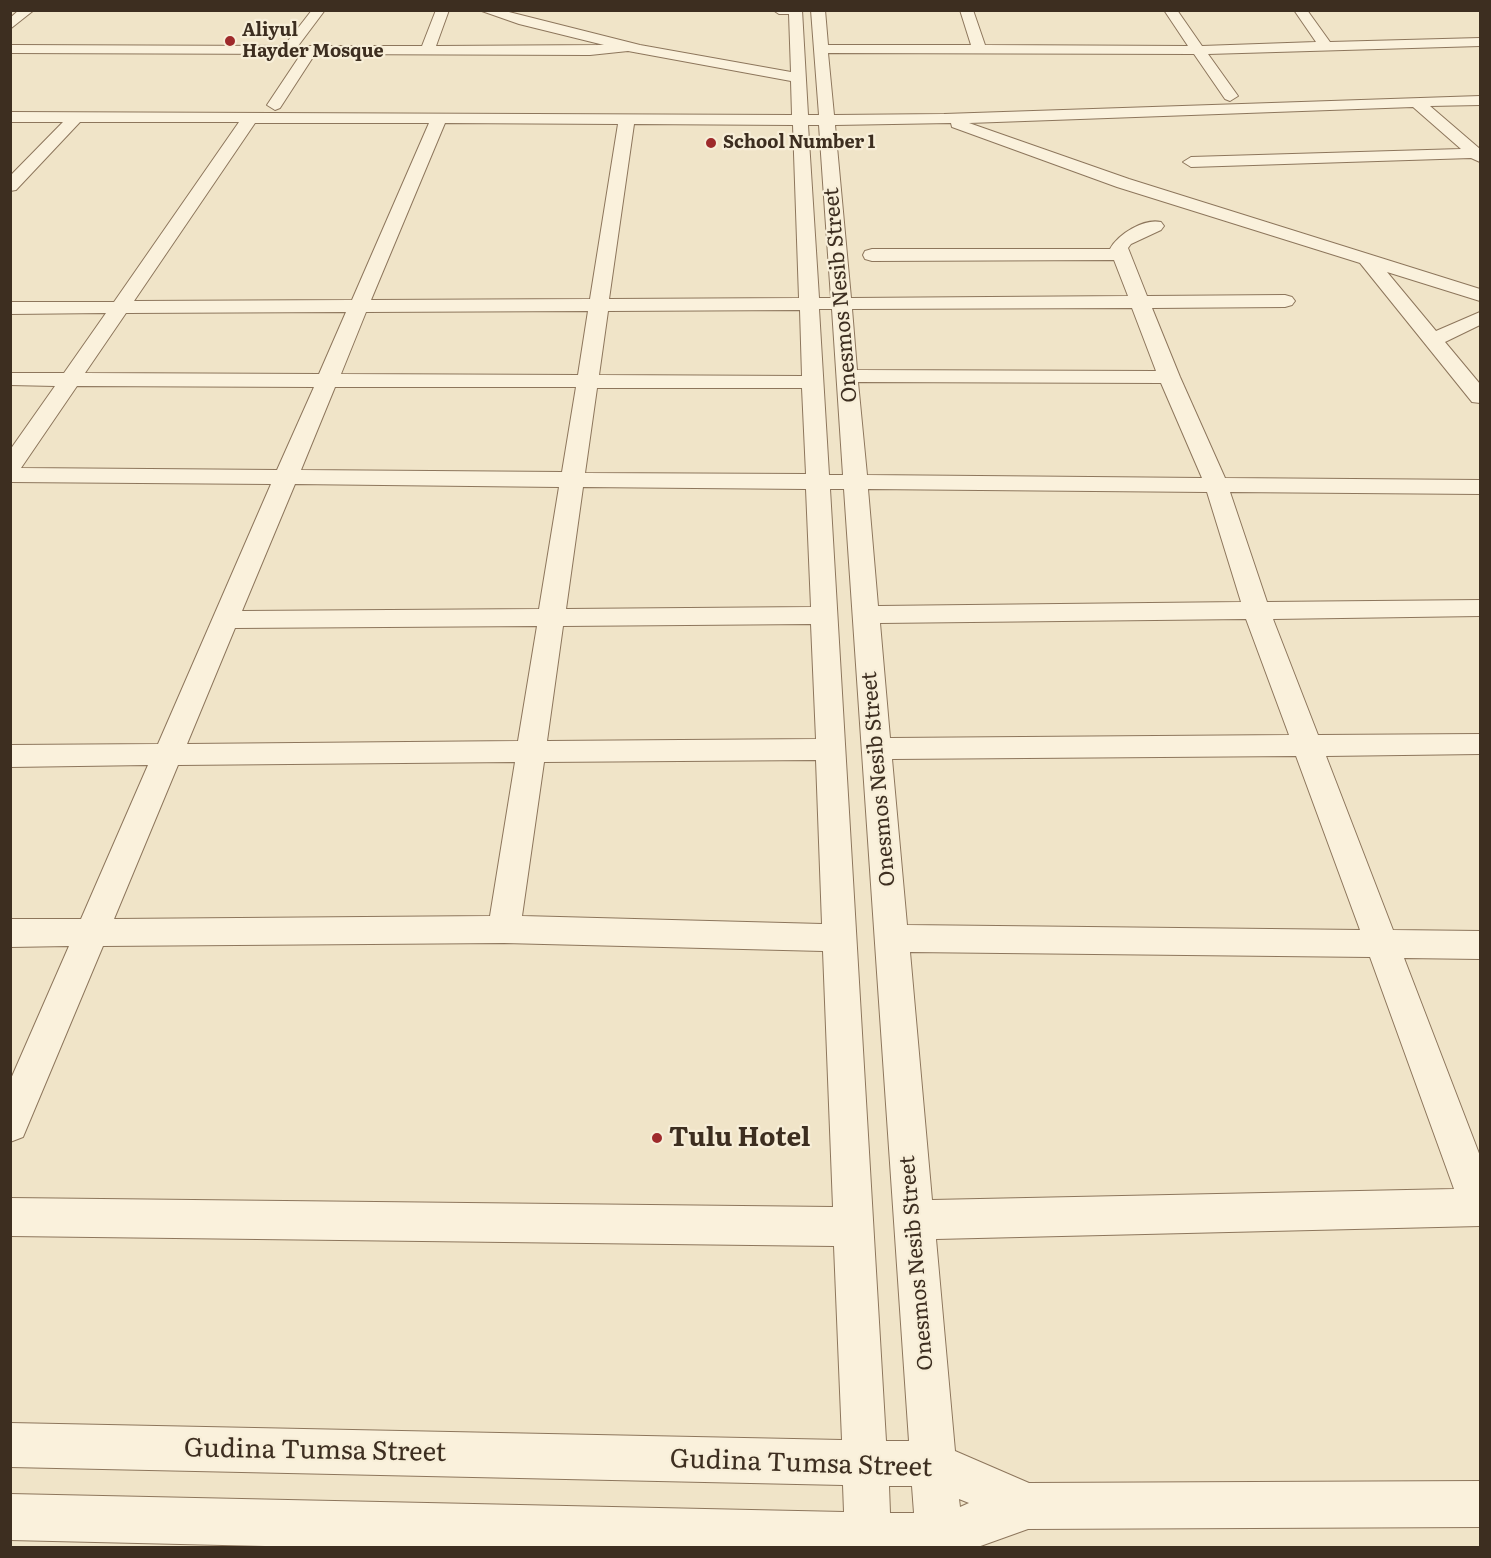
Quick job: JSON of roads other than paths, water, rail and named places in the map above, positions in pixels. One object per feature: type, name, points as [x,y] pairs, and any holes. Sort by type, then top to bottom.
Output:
[{"type":"street","points":[[10,24],[28,10]]},
{"type":"street","points":[[288,50],[319,10]]},
{"type":"street","points":[[428,50],[443,10]]},
{"type":"street","points":[[485,10],[528,23],[730,68],[798,78]]},
{"type":"street","points":[[780,10],[795,10]]},
{"type":"street","name":"Onesmos Nesib Street","points":[[795,10],[798,78],[813,115],[841,303],[940,1542]]},
{"type":"street","name":"Onesmos Nesib Street","points":[[818,10],[821,49],[813,115],[809,304],[869,1542]]},
{"type":"street","points":[[966,10],[979,49]]},
{"type":"street","points":[[1170,10],[1230,96]]},
{"type":"street","points":[[1299,10],[1327,48]]},
{"type":"street","points":[[821,49],[1197,50],[1480,42]]},
{"type":"street","points":[[10,50],[590,51],[631,46]]},
{"type":"street","points":[[275,105],[311,50]]},
{"type":"street","points":[[1111,98],[1480,87]]},
{"type":"street","points":[[10,103],[275,105],[944,119],[1480,100]]},
{"type":"street","points":[[1416,102],[1478,155]]},
{"type":"street","points":[[924,119],[950,110],[983,103]]},
{"type":"street","points":[[10,117],[627,119],[813,115]]},
{"type":"street","points":[[10,186],[76,117]]},
{"type":"street","points":[[10,467],[250,118]]},
{"type":"street","points":[[10,1125],[439,118]]},
{"type":"street","points":[[504,929],[627,119]]},
{"type":"street","points":[[944,119],[1124,183],[1480,295]]},
{"type":"street","points":[[1191,162],[1478,155]]},
{"type":"street","points":[[914,1220],[1480,1206],[1257,612],[1216,484],[1169,376],[1119,248],[1125,240],[1155,226]]},
{"type":"street","points":[[872,255],[1122,254]]},
{"type":"street","points":[[1366,259],[1435,339],[1480,398]]},
{"type":"street","points":[[10,308],[1285,302]]},
{"type":"street","points":[[1435,339],[1480,318]]},
{"type":"street","points":[[847,376],[1169,376]]},
{"type":"street","points":[[10,379],[813,382]]},
{"type":"street","points":[[10,475],[855,480],[1480,487]]},
{"type":"street","points":[[866,615],[1480,608]]},
{"type":"street","points":[[226,620],[824,615]]},
{"type":"street","points":[[876,749],[1480,744]]},
{"type":"street","points":[[10,756],[831,749]]},
{"type":"street","points":[[10,933],[504,929],[840,938]]},
{"type":"street","points":[[892,938],[1382,946],[1480,945]]},
{"type":"street","points":[[10,1217],[854,1227]]},
{"type":"street","name":"Gudina Tumsa Street","points":[[10,1445],[933,1464],[1028,1506]]},
{"type":"street","points":[[10,1517],[869,1542],[940,1542],[1028,1506],[1480,1504]]},
{"type":"place","name":"Aliyul Hayder Mosque","points":[[230,41]]},
{"type":"place","name":"School Number 1","points":[[711,143]]},
{"type":"place","name":"Tulu Hotel","points":[[657,1138]]}]
